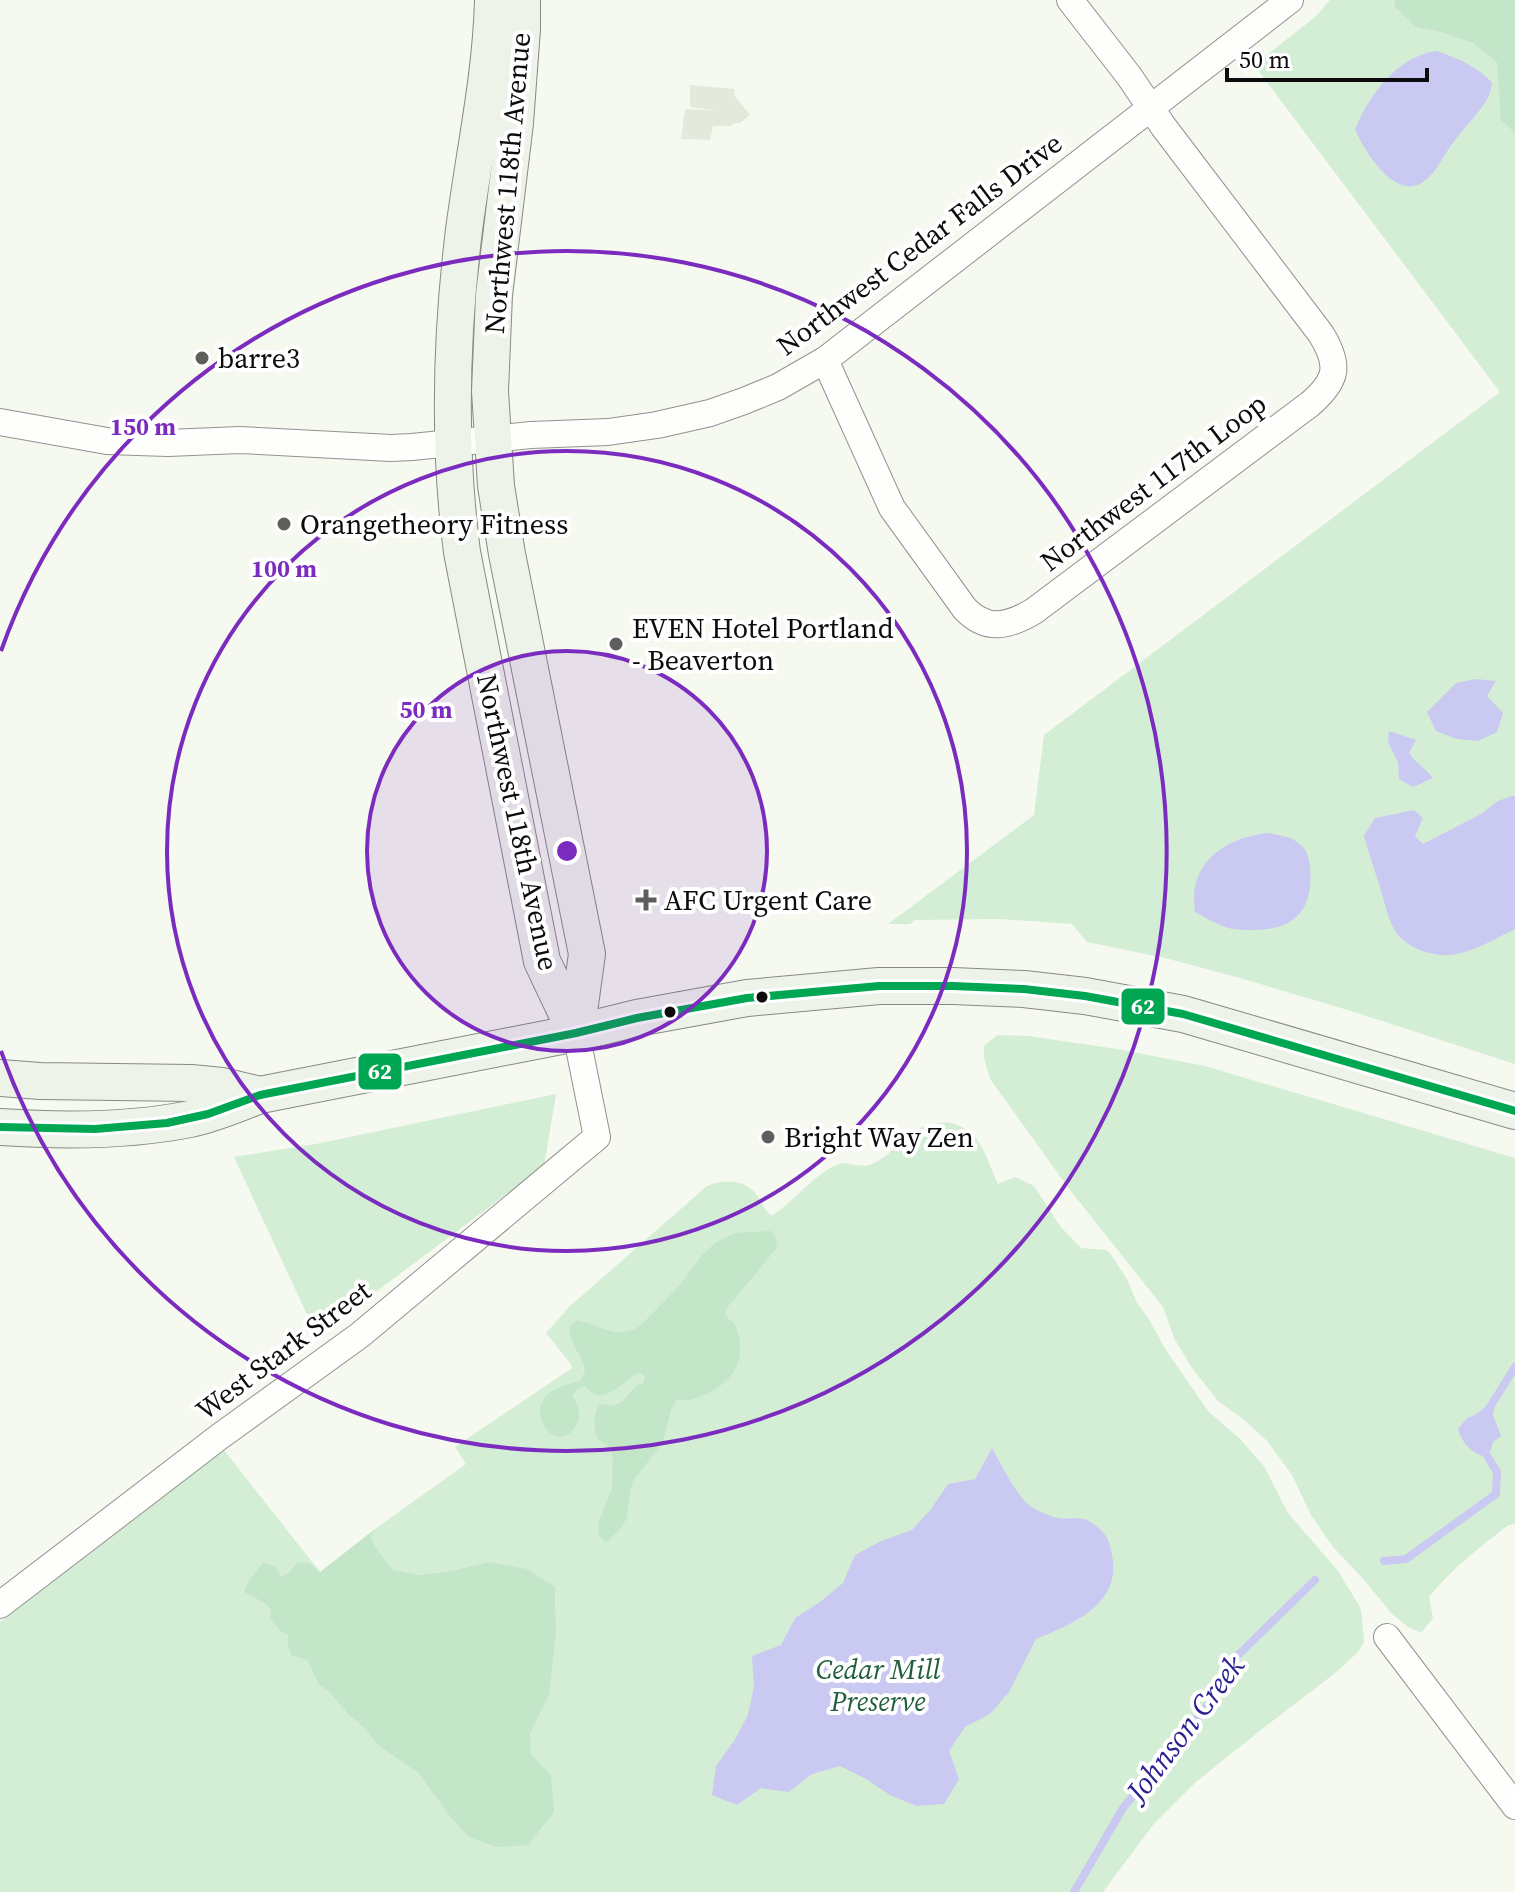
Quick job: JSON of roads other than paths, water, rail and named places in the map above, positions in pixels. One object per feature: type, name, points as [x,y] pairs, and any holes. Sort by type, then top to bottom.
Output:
[{"type":"street","name":"Northwest 118th Avenue","points":[[493,0],[492,39],[475,147],[455,320],[454,493],[462,552],[542,961],[576,1033]]},
{"type":"street","name":"Northwest 118th Avenue","points":[[522,0],[515,123],[494,295],[490,391],[492,439],[507,554],[587,954],[576,1033]]},
{"type":"street","name":"Northwest 117th Loop","points":[[825,360],[897,516],[973,618],[994,625],[1015,621],[1034,611],[1325,390],[1334,368],[1332,352],[1321,334],[1070,0]]},
{"type":"street","name":"Northwest Cedar Falls Drive","points":[[453,443],[608,432],[657,425],[697,416],[778,387],[825,360],[1290,0]]},
{"type":"street","points":[[0,422],[87,439],[140,443],[240,440],[391,448],[453,443]]},
{"type":"street","points":[[0,1127],[141,1127],[206,1115],[260,1095],[686,1009],[747,998],[879,986],[1024,989],[1085,996],[1183,1014],[1515,1111]]},
{"type":"street","name":"West Stark Street","points":[[0,1605],[219,1437],[360,1335],[597,1137],[576,1033]]},
{"type":"street","points":[[0,1078],[191,1083],[260,1095]]},
{"type":"street","points":[[1387,1637],[1515,1806]]},
{"type":"water","points":[[1437,51],[1481,72],[1492,83],[1491,90],[1483,106],[1434,172],[1419,185],[1407,186],[1396,183],[1386,175],[1355,130],[1386,79],[1409,61]]},
{"type":"water","points":[[1476,679],[1496,681],[1487,696],[1503,713],[1497,732],[1478,741],[1457,739],[1436,731],[1427,712],[1456,683]]},
{"type":"water","points":[[1389,731],[1416,740],[1409,753],[1433,778],[1413,787],[1399,779],[1398,762],[1388,742]]},
{"type":"water","points":[[1515,795],[1515,929],[1459,954],[1428,953],[1407,943],[1391,922],[1364,836],[1375,818],[1414,810],[1423,818],[1415,836],[1423,844],[1481,814],[1498,801]]},
{"type":"water","points":[[1267,833],[1293,839],[1307,854],[1310,887],[1304,908],[1298,915],[1274,928],[1244,930],[1231,929],[1195,912],[1197,879],[1210,858],[1230,843]]},
{"type":"water","points":[[1496,1398],[1493,1415],[1501,1436],[1493,1442],[1488,1457],[1468,1448],[1458,1429],[1467,1418]]},
{"type":"water","points":[[992,1448],[1014,1487],[1030,1506],[1055,1517],[1085,1520],[1103,1532],[1111,1549],[1113,1572],[1110,1587],[1092,1610],[1036,1639],[1009,1692],[990,1714],[965,1727],[949,1751],[959,1779],[944,1804],[916,1806],[840,1766],[812,1774],[789,1792],[761,1788],[737,1805],[712,1795],[716,1766],[748,1715],[754,1686],[752,1656],[781,1645],[795,1618],[843,1583],[855,1555],[912,1530],[948,1484],[975,1479]]},
{"type":"waterway","name":"Johnson Creek","points":[[1490,1407],[1515,1367]]},
{"type":"waterway","name":"Johnson Creek","points":[[1384,1561],[1406,1559],[1496,1494],[1497,1472],[1483,1449]]},
{"type":"waterway","name":"Johnson Creek","points":[[1074,1892],[1123,1808],[1209,1704],[1232,1661],[1315,1580]]},
{"type":"place","name":"barre3","points":[[202,358]]},
{"type":"place","name":"Orangetheory Fitness","points":[[284,524]]},
{"type":"place","name":"EVEN Hotel Portland - Beaverton","points":[[616,644]]},
{"type":"place","name":"AFC Urgent Care","points":[[646,900]]},
{"type":"place","name":"Bright Way Zen","points":[[768,1137]]},
{"type":"park label","name":"Cedar Mill Preserve","points":[[878,1685]]}]
